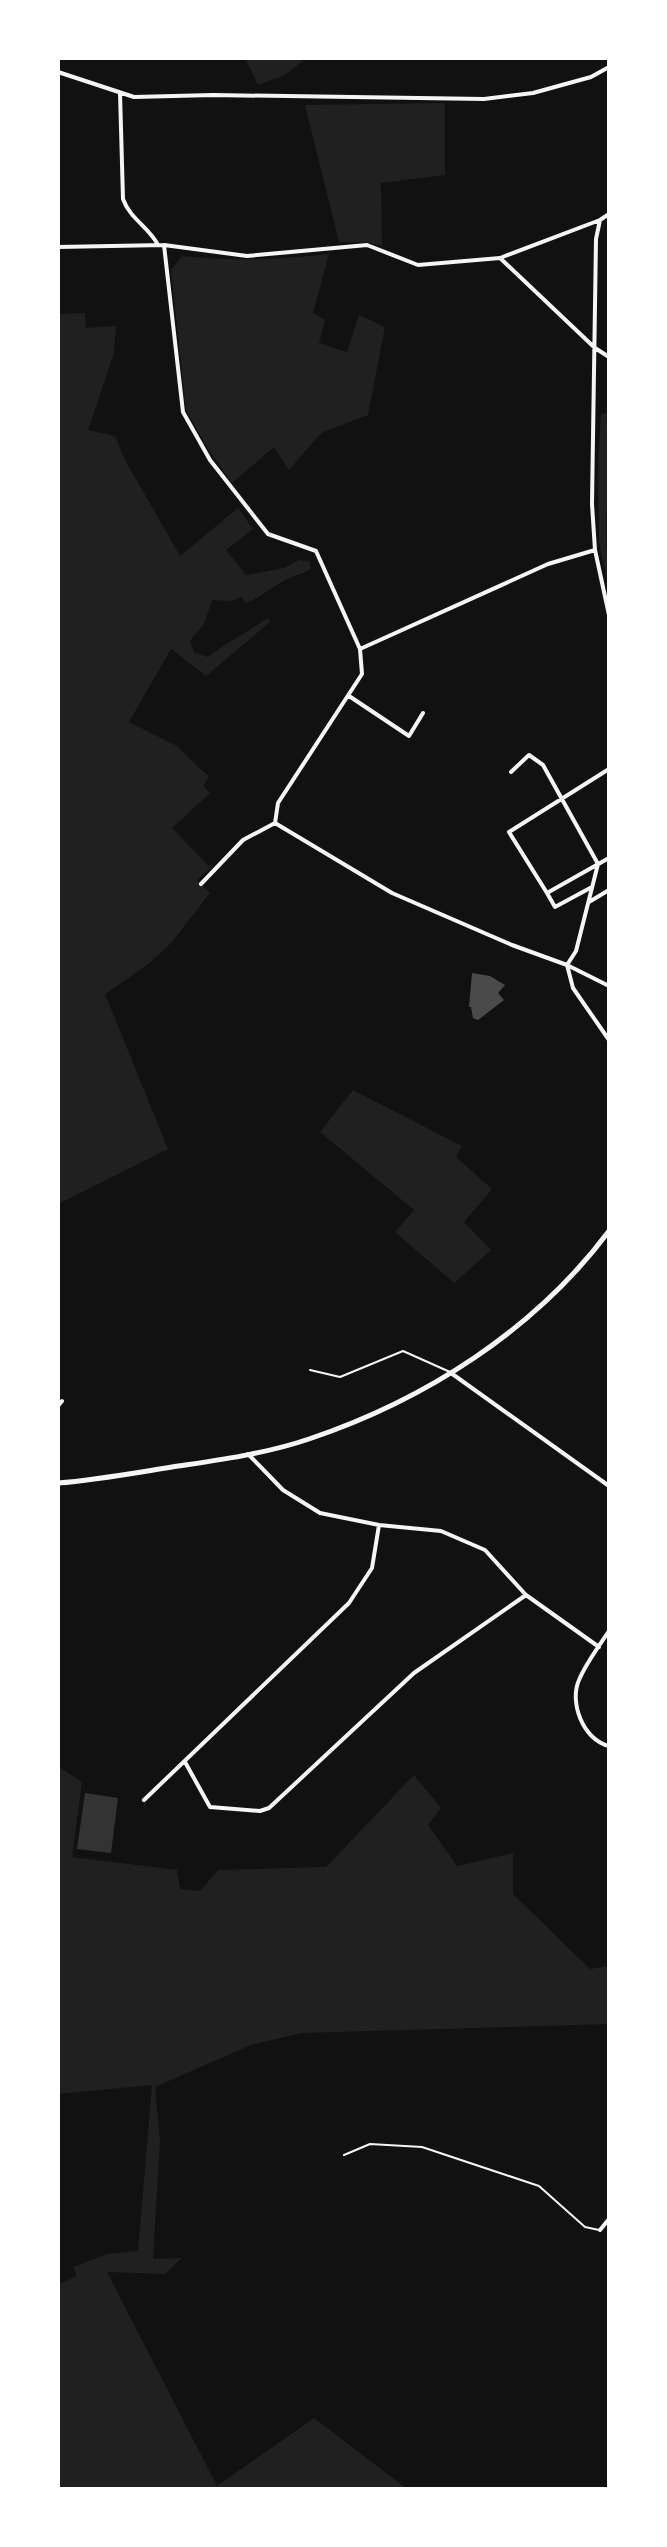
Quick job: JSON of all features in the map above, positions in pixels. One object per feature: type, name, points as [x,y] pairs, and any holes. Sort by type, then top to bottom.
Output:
[{"type":"street","points":[[58,72],[120,93],[146,98],[213,95],[484,99],[533,93],[591,77],[609,67]]},
{"type":"street","points":[[120,93],[123,199],[128,212],[161,245],[183,412],[189,426],[210,460],[268,534],[316,551],[360,649],[362,674],[278,803],[275,823]]},
{"type":"street","points":[[58,247],[161,245],[247,256],[367,245],[418,265],[500,258],[609,214]]},
{"type":"street","points":[[600,220],[596,239],[592,504],[595,550],[609,615]]},
{"type":"street","points":[[500,258],[595,348],[609,357]]},
{"type":"street","points":[[360,649],[548,564],[595,550]]},
{"type":"street","points":[[349,696],[409,736],[423,713]]},
{"type":"street","points":[[511,772],[529,755],[543,765],[598,864],[576,951],[567,965],[573,988],[609,1040]]},
{"type":"street","points":[[593,886],[555,907],[509,832],[609,769]]},
{"type":"street","points":[[201,884],[243,840],[275,823]]},
{"type":"street","points":[[275,823],[392,893],[609,984]]},
{"type":"street","points":[[547,893],[609,858]]},
{"type":"street","points":[[589,902],[609,890]]},
{"type":"street","points":[[58,1483],[248,1454],[307,1440],[360,1420],[451,1373],[505,1336],[546,1302],[589,1258],[609,1231]]},
{"type":"street","points":[[451,1373],[609,1486]]},
{"type":"street","points":[[248,1454],[283,1490],[320,1513],[379,1525],[441,1531],[485,1550],[526,1595],[599,1647]]},
{"type":"street","points":[[144,1800],[349,1603],[372,1568],[379,1525]]},
{"type":"street","points":[[185,1762],[210,1807],[260,1811],[269,1808],[414,1673],[526,1595]]},
{"type":"street","points":[[609,1631],[577,1682],[579,1715],[586,1731],[599,1744],[609,1746]]},
{"type":"street","points":[[600,2230],[609,2219]]},
{"type":"lane","points":[[310,1370],[340,1377],[403,1351],[451,1373]]},
{"type":"lane","points":[[344,2155],[370,2144],[422,2147],[539,2186],[585,2227],[600,2230]]},
{"type":"shaded area","points":[[245,58],[306,58],[285,75],[258,85]]},
{"type":"shaded area","points":[[445,103],[445,175],[381,183],[382,246],[366,242],[339,242],[305,105]]},
{"type":"shaded area","points":[[329,254],[313,313],[325,320],[319,343],[347,352],[359,315],[385,327],[368,415],[321,433],[289,470],[274,447],[232,483],[186,410],[171,270],[182,256],[256,259]]},
{"type":"shaded area","points":[[85,313],[86,328],[116,326],[114,352],[88,430],[115,436],[125,460],[180,556],[238,508],[253,529],[226,550],[246,575],[284,568],[299,560],[309,561],[311,569],[246,603],[241,597],[231,601],[212,600],[204,624],[190,641],[195,653],[208,657],[268,618],[270,622],[206,676],[171,649],[129,722],[177,746],[209,777],[203,786],[210,793],[172,828],[211,868],[197,880],[210,893],[171,943],[147,965],[105,994],[168,1149],[58,1204],[58,314]]},
{"type":"shaded area","points":[[609,413],[606,538],[609,588],[599,543],[598,460],[601,414]]},
{"type":"shaded area","points":[[353,1090],[462,1146],[456,1157],[492,1189],[464,1222],[491,1250],[454,1283],[395,1232],[414,1210],[320,1132]]},
{"type":"shaded area","points":[[58,1766],[82,1782],[72,1857],[177,1870],[180,1889],[200,1891],[218,1870],[326,1867],[414,1775],[441,1808],[428,1825],[457,1866],[513,1853],[513,1894],[590,1969],[609,1966],[609,2024],[301,2033],[251,2045],[155,2087],[160,2140],[153,2259],[182,2258],[165,2274],[107,2272],[217,2486],[314,2418],[407,2489],[58,2489],[58,2285],[77,2276],[73,2267],[107,2254],[138,2251],[152,2085],[58,2094]]},
{"type":"shaded area","points":[[85,1793],[118,1798],[111,1853],[77,1849]]},
{"type":"building","points":[[472,973],[490,976],[505,985],[498,993],[504,1000],[478,1020],[473,1018],[469,1007]]}]
